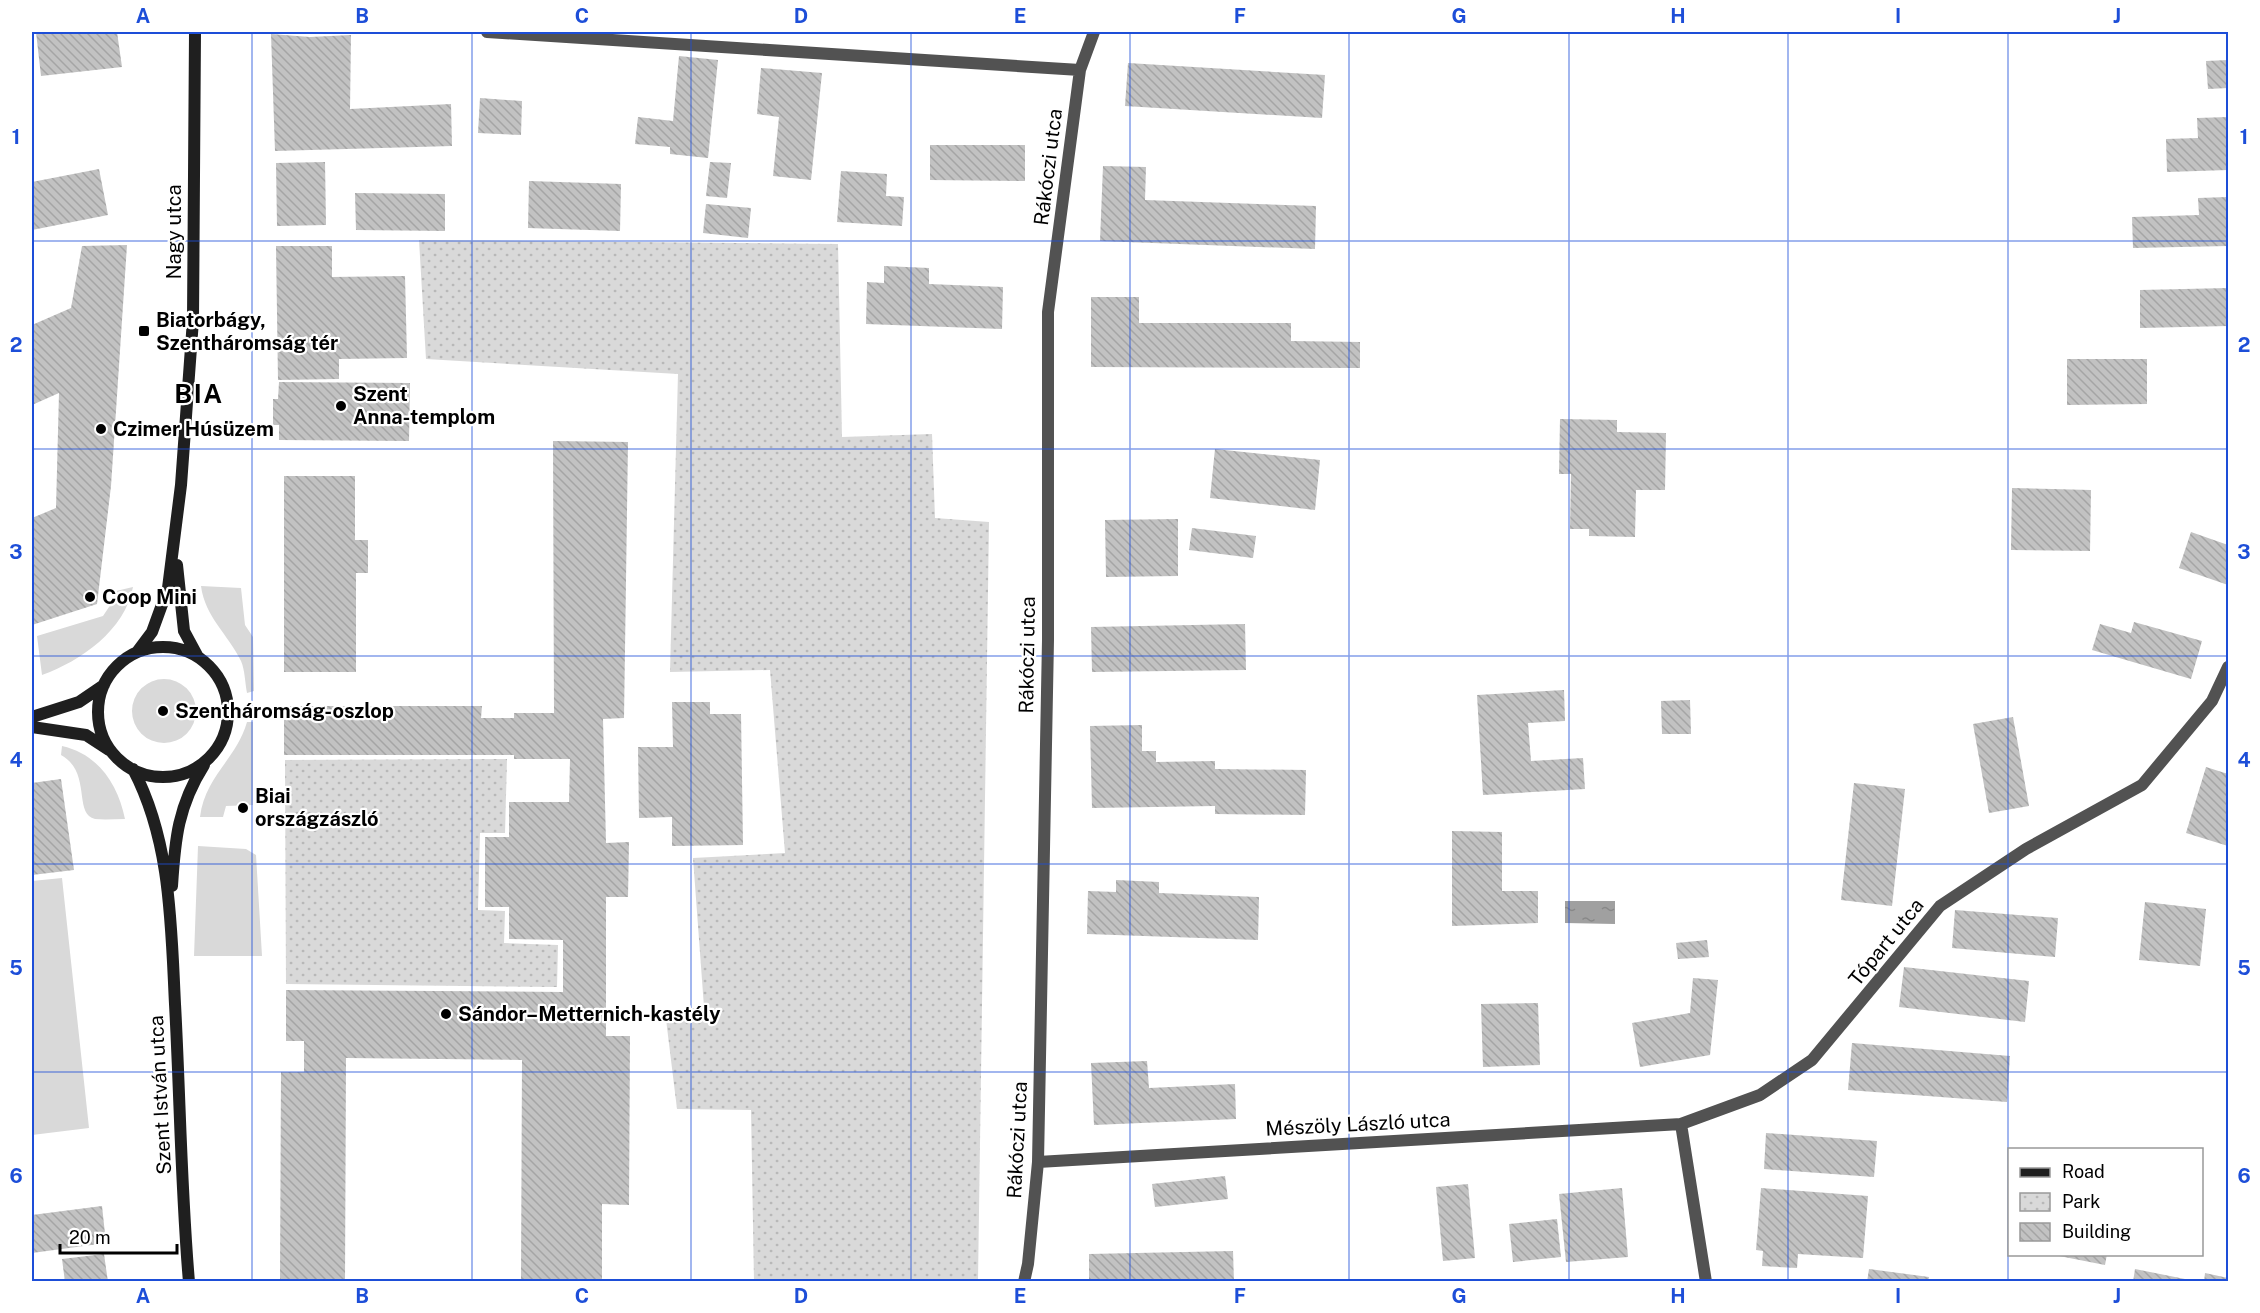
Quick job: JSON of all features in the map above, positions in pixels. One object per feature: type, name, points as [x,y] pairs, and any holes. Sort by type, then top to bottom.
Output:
[{"type":"main road","name":"Nagy utca","points":[[137,652],[152,632],[168,588],[176,540],[193,320],[195,32]]},
{"type":"main road","name":"Nagy utca","points":[[176,540],[178,590],[184,631],[198,657]]},
{"type":"main road","points":[[32,717],[79,702],[104,685],[122,662],[137,652],[170,647],[198,657],[218,676],[227,697],[228,720],[222,741],[208,759],[189,772],[177,775],[148,776],[133,769],[86,735],[32,727]]},
{"type":"main road","points":[[104,685],[98,705],[100,725],[113,753]]},
{"type":"main road","name":"Szent István utca","points":[[170,908],[176,837],[188,790],[208,759]]},
{"type":"main road","name":"Szent István utca","points":[[133,769],[149,799],[159,835],[170,908],[189,1281]]},
{"type":"street","points":[[487,32],[1080,70]]},
{"type":"street","name":"Rákóczi utca","points":[[1024,1281],[1028,1264],[1038,1162],[1048,640],[1048,312],[1080,70],[1094,32]]},
{"type":"street","name":"Tópart utca","points":[[1681,1124],[1760,1095],[1812,1060],[1940,906],[2026,849],[2142,785],[2212,701],[2229,667]]},
{"type":"street","points":[[1681,1124],[1707,1281]]},
{"type":"street","name":"Mészöly László utca","points":[[1038,1162],[1681,1124]]},
{"type":"green space","points":[[419,240],[838,244],[842,437],[932,434],[935,518],[989,522],[978,1281],[754,1281],[751,1110],[677,1109],[665,1011],[704,1007],[693,858],[785,853],[770,670],[670,672],[678,374],[426,359]]},
{"type":"green space","points":[[201,586],[241,588],[245,625],[253,637],[254,691],[247,693],[241,661],[207,607]]},
{"type":"green space","points":[[133,587],[121,617],[99,642],[72,661],[42,675],[37,636],[103,616],[116,591]]},
{"type":"green space","points":[[164,679],[176,681],[187,688],[194,699],[196,711],[194,723],[187,734],[176,741],[164,743],[152,741],[141,734],[134,723],[132,711],[134,699],[141,688],[152,681]]},
{"type":"green space","points":[[247,722],[253,722],[253,805],[226,806],[223,817],[200,817],[208,790],[236,747]]},
{"type":"green space","points":[[62,746],[86,756],[104,772],[117,794],[125,819],[95,819],[88,816],[80,781],[70,762],[61,755]]},
{"type":"green space","points":[[507,759],[505,833],[480,833],[478,910],[505,911],[504,943],[558,945],[557,987],[286,984],[285,760]]},
{"type":"green space","points":[[198,846],[246,849],[256,855],[262,956],[194,956]]},
{"type":"green space","points":[[62,878],[89,1128],[32,1135],[32,881]]},
{"type":"water","points":[[1565,901],[1615,901],[1615,924],[1565,923]]},
{"type":"building","points":[[36,32],[117,32],[122,67],[41,76]]},
{"type":"building","points":[[271,34],[310,37],[351,35],[350,109],[451,104],[452,146],[275,151]]},
{"type":"building","points":[[679,56],[718,60],[708,158],[670,154],[670,147],[635,144],[638,117],[673,121]]},
{"type":"building","points":[[2228,60],[2228,88],[2208,89],[2206,61]]},
{"type":"building","points":[[1128,63],[1325,75],[1322,118],[1125,106]]},
{"type":"building","points":[[761,68],[822,73],[811,180],[773,176],[779,117],[757,114]]},
{"type":"building","points":[[480,98],[522,101],[521,135],[478,133]]},
{"type":"building","points":[[2228,117],[2228,170],[2167,172],[2166,139],[2198,138],[2197,118]]},
{"type":"building","points":[[930,145],[1025,145],[1025,181],[930,180]]},
{"type":"building","points":[[325,162],[326,225],[277,226],[276,163]]},
{"type":"building","points":[[710,162],[731,163],[727,198],[706,196]]},
{"type":"building","points":[[1103,166],[1146,167],[1145,200],[1316,206],[1315,249],[1100,241]]},
{"type":"building","points":[[99,169],[108,215],[32,230],[32,182]]},
{"type":"building","points":[[841,171],[887,174],[886,196],[904,197],[902,226],[837,222]]},
{"type":"building","points":[[529,181],[621,184],[620,231],[528,228]]},
{"type":"building","points":[[355,193],[445,194],[445,231],[356,230]]},
{"type":"building","points":[[2228,197],[2228,246],[2133,248],[2132,217],[2199,215],[2198,198]]},
{"type":"building","points":[[706,204],[751,208],[748,238],[703,233]]},
{"type":"building","points":[[127,245],[111,486],[97,604],[32,625],[32,518],[56,508],[59,393],[32,405],[32,325],[71,308],[82,246]]},
{"type":"building","points":[[276,246],[332,246],[332,277],[405,276],[407,358],[339,359],[339,379],[278,380]]},
{"type":"building","points":[[884,266],[929,268],[929,284],[1003,287],[1002,329],[866,324],[867,282],[884,283]]},
{"type":"building","points":[[2228,288],[2228,326],[2140,328],[2140,290]]},
{"type":"building","points":[[1091,297],[1139,297],[1139,323],[1291,323],[1291,341],[1360,342],[1360,368],[1091,367]]},
{"type":"building","points":[[2067,359],[2147,359],[2147,404],[2067,405]]},
{"type":"building","name":"Szent Anna-templom","points":[[279,382],[410,383],[409,441],[279,440],[279,425],[273,425],[273,399],[278,399]]},
{"type":"building","points":[[1560,419],[1617,420],[1617,432],[1666,433],[1665,490],[1636,490],[1635,537],[1589,536],[1589,529],[1570,529],[1571,474],[1559,474]]},
{"type":"building","name":"Sándor–Metternich-kastély","points":[[553,441],[628,442],[624,718],[603,719],[606,843],[629,842],[628,897],[606,897],[606,1036],[630,1036],[629,1205],[602,1204],[602,1282],[521,1282],[522,1060],[346,1058],[345,1280],[280,1280],[281,1072],[304,1072],[304,1041],[286,1041],[286,990],[563,992],[563,940],[509,939],[509,907],[485,907],[485,837],[509,837],[509,802],[569,802],[570,759],[514,759],[514,755],[284,755],[284,706],[482,706],[481,718],[514,718],[514,713],[554,713]]},
{"type":"building","points":[[1215,449],[1320,460],[1315,510],[1210,498]]},
{"type":"building","points":[[284,476],[355,476],[355,540],[368,540],[368,573],[356,573],[356,672],[284,672]]},
{"type":"building","points":[[2012,488],[2091,490],[2090,551],[2011,550]]},
{"type":"building","points":[[1178,519],[1178,576],[1106,577],[1105,520]]},
{"type":"building","points":[[1192,528],[1256,536],[1253,558],[1189,550]]},
{"type":"building","points":[[2191,532],[2228,545],[2228,585],[2179,568]]},
{"type":"building","points":[[2134,622],[2202,641],[2191,679],[2092,650],[2100,624],[2131,633]]},
{"type":"building","points":[[1245,624],[1246,670],[1092,672],[1091,627]]},
{"type":"building","points":[[1564,690],[1565,721],[1528,723],[1531,761],[1583,758],[1585,789],[1483,795],[1477,695]]},
{"type":"building","points":[[1690,700],[1691,734],[1662,734],[1661,701]]},
{"type":"building","points":[[672,702],[710,702],[710,714],[741,714],[743,845],[672,846],[672,817],[639,818],[638,747],[673,747]]},
{"type":"building","points":[[2013,717],[2029,806],[1989,813],[1973,724]]},
{"type":"building","points":[[1142,725],[1142,751],[1156,751],[1156,762],[1215,761],[1215,769],[1306,770],[1305,815],[1215,814],[1215,806],[1092,808],[1090,726]]},
{"type":"building","points":[[2206,767],[2228,774],[2228,846],[2186,833]]},
{"type":"building","points":[[61,779],[74,870],[32,875],[32,783]]},
{"type":"building","points":[[1854,783],[1905,789],[1892,906],[1841,900]]},
{"type":"building","points":[[1452,831],[1502,832],[1502,891],[1538,891],[1538,923],[1452,926]]},
{"type":"building","points":[[1116,880],[1159,882],[1159,893],[1259,897],[1258,940],[1087,934],[1088,891],[1116,892]]},
{"type":"building","points":[[2145,902],[2206,909],[2200,966],[2139,960]]},
{"type":"building","points":[[1955,910],[2058,918],[2055,957],[1952,948]]},
{"type":"building","points":[[1707,940],[1709,957],[1678,959],[1676,943]]},
{"type":"building","points":[[1904,967],[2029,981],[2025,1022],[1899,1007]]},
{"type":"building","points":[[1693,978],[1718,980],[1710,1055],[1640,1067],[1632,1023],[1690,1013]]},
{"type":"building","points":[[1538,1003],[1540,1065],[1483,1067],[1481,1004]]},
{"type":"building","points":[[1852,1043],[2010,1056],[2007,1102],[1848,1090]]},
{"type":"building","points":[[1147,1061],[1149,1088],[1235,1084],[1236,1119],[1094,1125],[1091,1063]]},
{"type":"building","points":[[1766,1133],[1877,1141],[1874,1177],[1764,1169]]},
{"type":"building","points":[[1225,1176],[1228,1199],[1155,1207],[1152,1184]]},
{"type":"building","points":[[1468,1184],[1475,1258],[1443,1261],[1436,1187]]},
{"type":"building","points":[[1622,1188],[1628,1257],[1566,1262],[1559,1194]]},
{"type":"building","points":[[1761,1188],[1868,1196],[1863,1258],[1798,1254],[1797,1268],[1762,1266],[1763,1251],[1756,1250]]},
{"type":"building","points":[[102,1206],[106,1243],[32,1253],[32,1215]]},
{"type":"building","points":[[1557,1219],[1561,1257],[1513,1262],[1509,1224]]},
{"type":"building","points":[[1233,1251],[1234,1282],[1089,1282],[1089,1254]]},
{"type":"building","points":[[104,1254],[108,1282],[65,1282],[62,1259]]},
{"type":"building","points":[[2059,1256],[2107,1256],[2105,1265]]},
{"type":"building","points":[[1869,1269],[1929,1277],[1928,1282],[1867,1282]]},
{"type":"building","points":[[2135,1269],[2185,1279],[2185,1282],[2133,1282]]},
{"type":"building","points":[[2205,1273],[2228,1278],[2228,1282],[2204,1282]]},
{"type":"place","name":"Biatorbágy, Szentháromság tér","points":[[144,331]]},
{"type":"place","name":"Szent Anna-templom","points":[[341,406]]},
{"type":"place","name":"Czimer Húsüzem","points":[[101,429]]},
{"type":"place","name":"Coop Mini","points":[[90,597]]},
{"type":"place","name":"Szentháromság-oszlop","points":[[163,711]]},
{"type":"place","name":"Biai országzászló","points":[[243,808]]},
{"type":"place","name":"Sándor–Metternich-kastély","points":[[446,1014]]},
{"type":"district","name":"BIA","points":[[199,393]]}]
